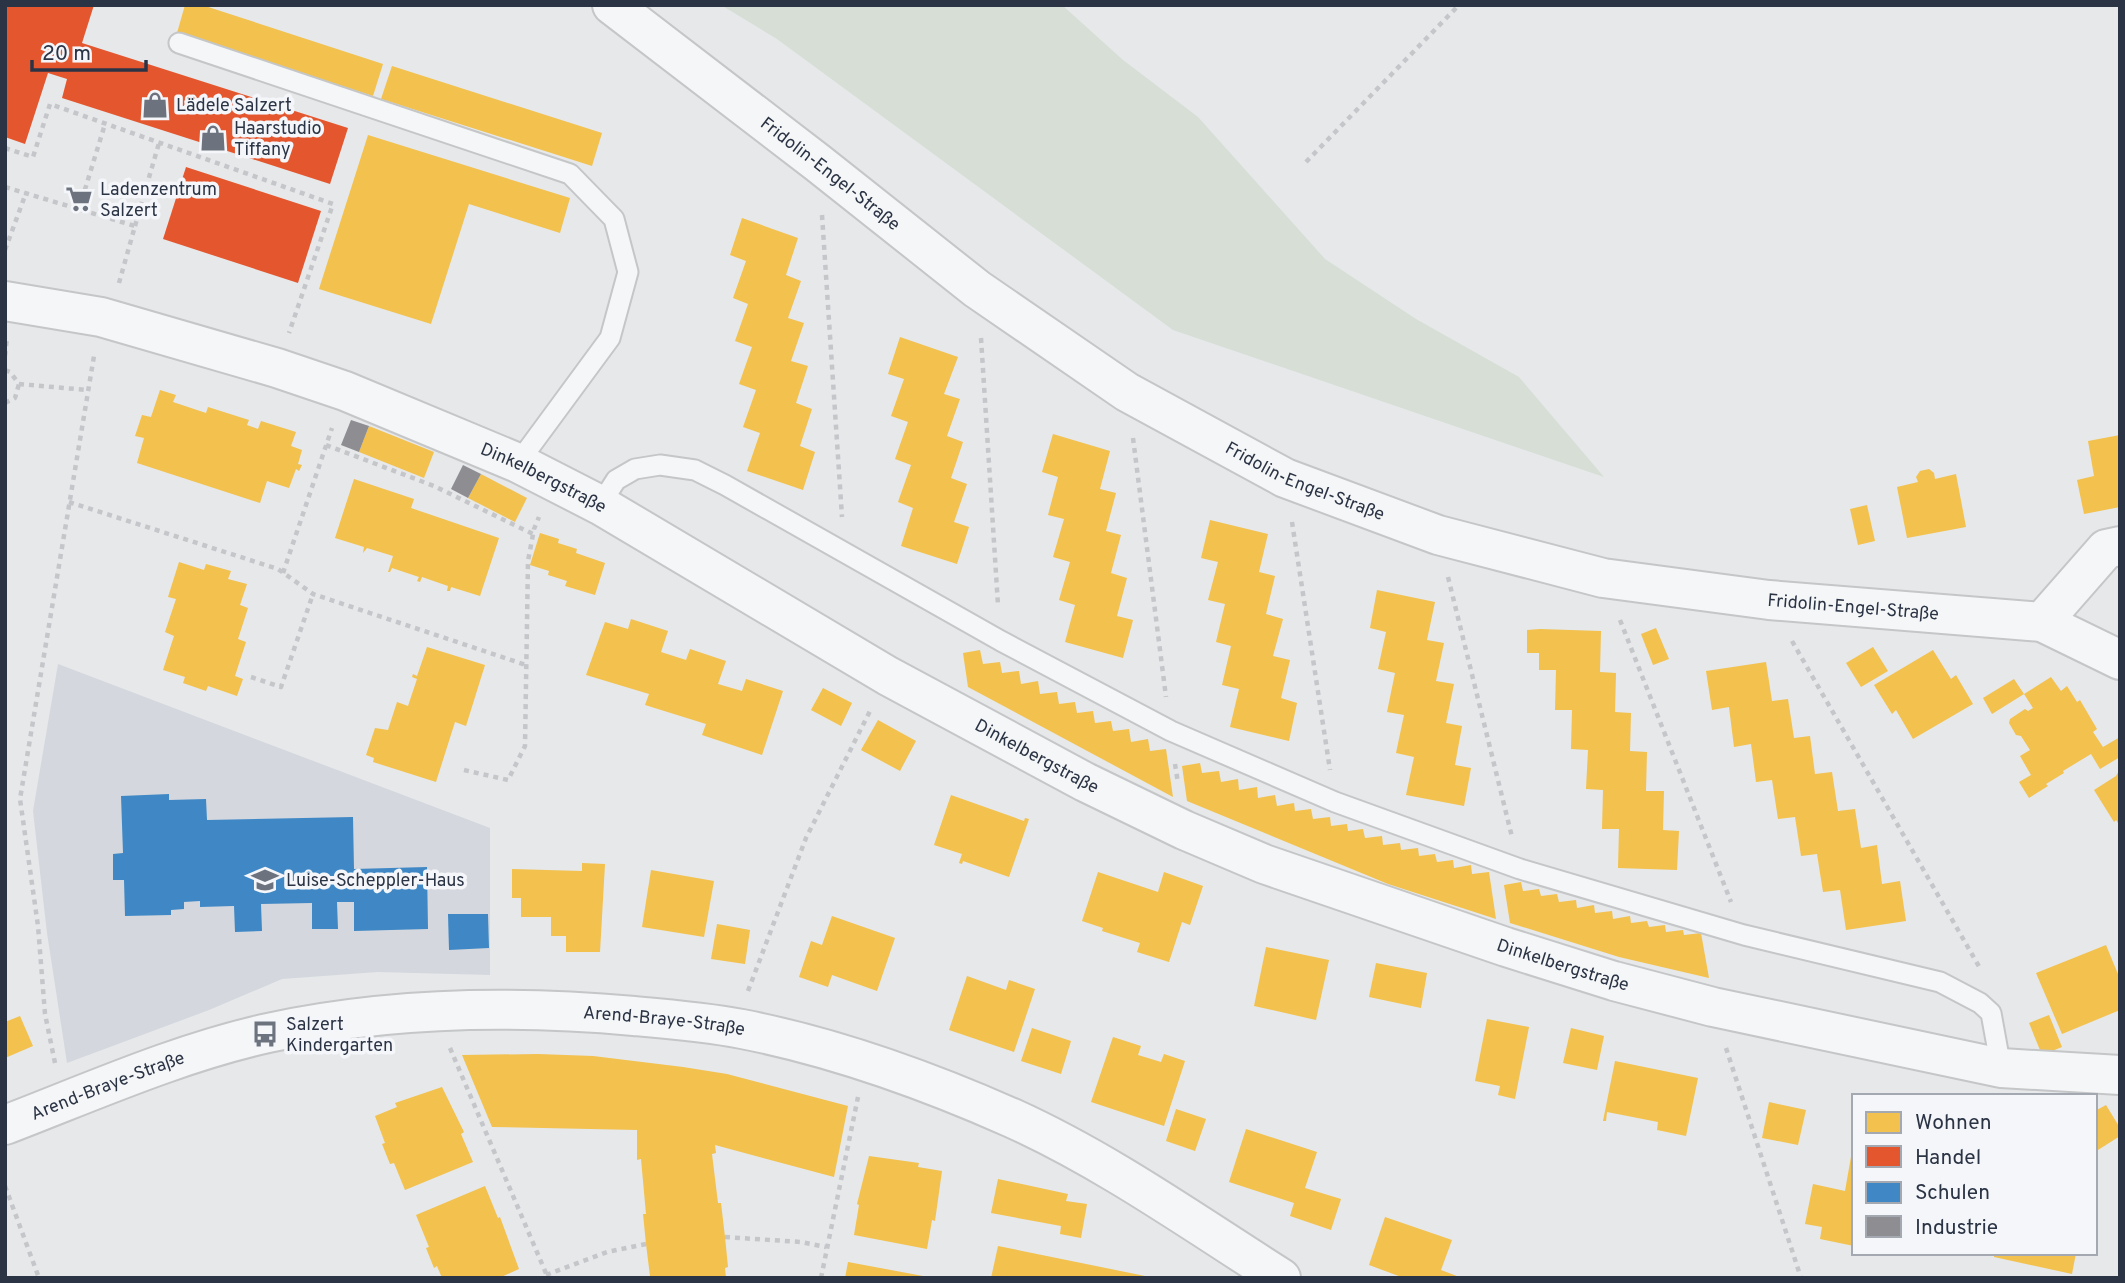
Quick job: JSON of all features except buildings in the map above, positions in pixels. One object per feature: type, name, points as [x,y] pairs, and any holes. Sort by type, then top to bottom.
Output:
[{"type":"street","name":"Fridolin-Engel-Straße","points":[[612,5],[978,289],[1127,392],[1285,478],[1438,535],[1603,578],[1769,600],[2042,622],[2120,660]]},
{"type":"street","name":"Dinkelbergstraße","points":[[7,318],[105,318],[277,368],[345,391],[518,463],[600,505],[888,676],[1085,782],[1184,830],[1265,864],[1506,947],[1614,981],[1713,1007],[2001,1068],[2120,1075]]},
{"type":"street","points":[[2042,622],[2106,549],[2120,547]]},
{"type":"street","name":"Arend-Braye-Straße","points":[[5,1125],[184,1058],[265,1034],[349,1018],[501,1008],[597,1013],[740,1028],[866,1062],[1014,1119],[1089,1158],[1282,1278]]},
{"type":"lane","points":[[179,44],[570,174],[614,219],[628,272],[610,338],[518,463]]},
{"type":"lane","points":[[600,505],[616,480],[635,469],[660,465],[695,470],[1000,641],[1171,731],[1335,802],[1520,869],[1744,935],[1940,982],[1980,1003],[1992,1013],[2001,1068]]},
{"type":"path","points":[[1306,162],[1459,5]]},
{"type":"path","points":[[5,148],[33,157],[50,104],[333,204],[277,368]]},
{"type":"path","points":[[79,209],[106,124]]},
{"type":"path","points":[[62,1103],[45,1014],[38,926],[20,799],[87,390],[105,318],[159,143]]},
{"type":"path","points":[[818,163],[844,553]]},
{"type":"path","points":[[5,187],[135,226]]},
{"type":"path","points":[[5,250],[26,193]]},
{"type":"path","points":[[978,289],[1000,641]]},
{"type":"path","points":[[5,356],[7,318]]},
{"type":"path","points":[[5,370],[10,372],[19,384],[87,390]]},
{"type":"path","points":[[5,403],[15,398],[19,384]]},
{"type":"path","points":[[283,573],[345,391]]},
{"type":"path","points":[[1127,392],[1171,731]]},
{"type":"path","points":[[327,445],[434,486],[533,534]]},
{"type":"path","points":[[1285,478],[1335,802]]},
{"type":"path","points":[[464,770],[508,780],[525,746],[528,561],[533,534],[554,481]]},
{"type":"path","points":[[69,502],[278,569],[313,594],[526,665]]},
{"type":"path","points":[[1438,535],[1520,869]]},
{"type":"path","points":[[1603,578],[1744,935]]},
{"type":"path","points":[[251,677],[281,687],[313,594]]},
{"type":"path","points":[[1769,600],[1980,967],[1985,986],[1980,1003]]},
{"type":"path","points":[[740,1028],[747,993],[806,838],[888,676]]},
{"type":"path","points":[[1713,1007],[1801,1278]]},
{"type":"path","points":[[435,1012],[547,1276],[607,1252],[646,1244]]},
{"type":"path","points":[[821,1278],[866,1062]]},
{"type":"path","points":[[5,1186],[39,1278]]},
{"type":"path","points":[[725,1237],[802,1242],[826,1247]]},
{"type":"shaded area","points":[[721,5],[1062,5],[1123,60],[1198,117],[1325,259],[1416,319],[1519,377],[1604,477],[1173,330],[777,39]]},
{"type":"shaded area","name":"Luise‑Scheppler‑Haus","points":[[58,664],[490,828],[490,975],[378,972],[282,979],[209,1010],[67,1063],[47,933],[33,811]]},
{"type":"place","name":"Lädele Salzert","points":[[155,105]]},
{"type":"place","name":"Haarstudio Tiffany","points":[[213,138]]},
{"type":"place","name":"Ladenzentrum Salzert","points":[[79,199]]},
{"type":"place","name":"Luise‑Scheppler‑Haus","points":[[265,880]]},
{"type":"place","name":"Salzert Kindergarten","points":[[265,1034]]}]
